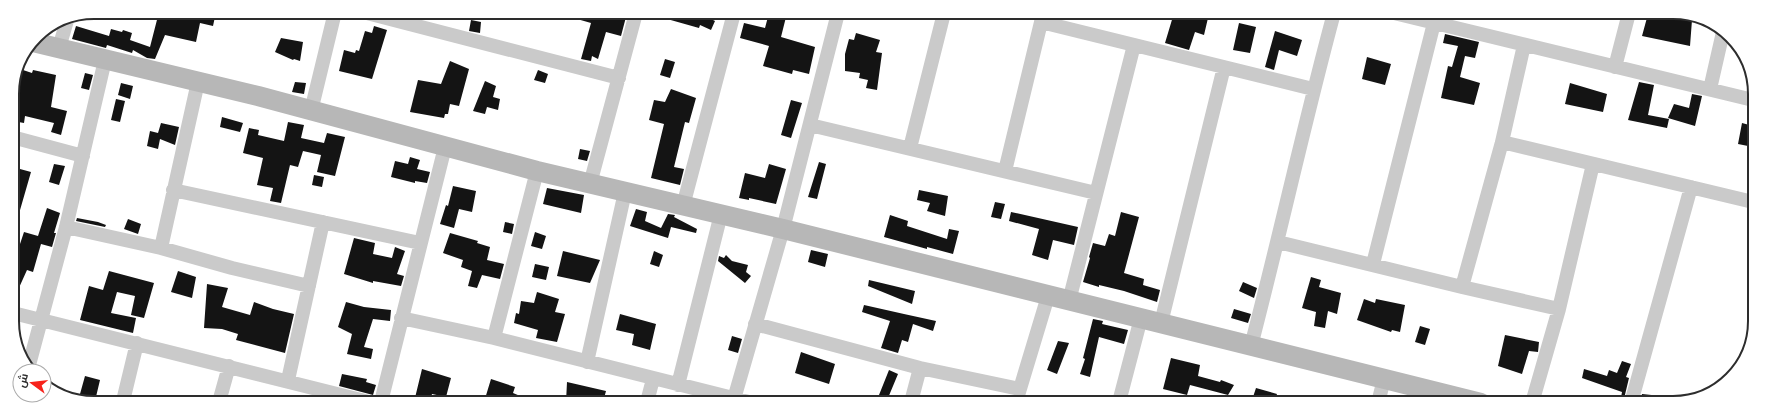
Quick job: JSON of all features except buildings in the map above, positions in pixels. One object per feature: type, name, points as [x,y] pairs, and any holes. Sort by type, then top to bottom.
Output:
[{"type":"street","points":[[311,111],[333,19]]},
{"type":"street","points":[[390,19],[619,78]]},
{"type":"street","points":[[590,184],[634,19]]},
{"type":"street","points":[[683,206],[732,19]]},
{"type":"street","points":[[735,396],[783,229],[836,19]]},
{"type":"street","points":[[910,148],[942,19]]},
{"type":"street","points":[[1005,171],[1042,19]]},
{"type":"street","points":[[1045,19],[1134,45],[1313,90]]},
{"type":"street","points":[[1251,346],[1278,242],[1313,90],[1332,19]]},
{"type":"street","points":[[1416,19],[1748,99]]},
{"type":"street","points":[[1615,67],[1628,19]]},
{"type":"street","points":[[1373,264],[1434,24]]},
{"type":"street","points":[[59,48],[66,25]]},
{"type":"street","points":[[1710,89],[1722,37]]},
{"type":"street","points":[[39,44],[258,96],[537,171],[783,229],[1453,396]]},
{"type":"street","points":[[1069,301],[1134,45]]},
{"type":"street","points":[[1462,287],[1502,142],[1524,45]]},
{"type":"street","points":[[30,360],[66,227],[105,60]]},
{"type":"street","points":[[1161,323],[1224,67]]},
{"type":"street","points":[[161,248],[198,82]]},
{"type":"street","points":[[810,124],[1096,193]]},
{"type":"street","points":[[19,139],[83,156]]},
{"type":"street","points":[[1502,142],[1748,201]]},
{"type":"street","points":[[383,396],[401,318],[445,147]]},
{"type":"street","points":[[1534,396],[1558,309],[1593,164]]},
{"type":"street","points":[[494,338],[537,171]]},
{"type":"street","points":[[1633,396],[1691,187]]},
{"type":"street","points":[[173,190],[420,244]]},
{"type":"street","points":[[587,362],[625,192]]},
{"type":"street","points":[[678,385],[721,214]]},
{"type":"street","points":[[288,380],[323,222]]},
{"type":"street","points":[[66,227],[161,248],[232,268],[309,286]]},
{"type":"street","points":[[1278,242],[1558,309]]},
{"type":"street","points":[[755,324],[1018,396],[1048,296]]},
{"type":"street","points":[[19,314],[348,396]]},
{"type":"street","points":[[401,318],[494,338],[722,396]]},
{"type":"street","points":[[1121,396],[1141,318]]},
{"type":"street","points":[[124,396],[137,343]]},
{"type":"street","points":[[221,396],[229,366]]},
{"type":"street","points":[[913,396],[920,368]]},
{"type":"street","points":[[649,396],[653,379]]},
{"type":"street","points":[[1380,396],[1384,379]]}]
